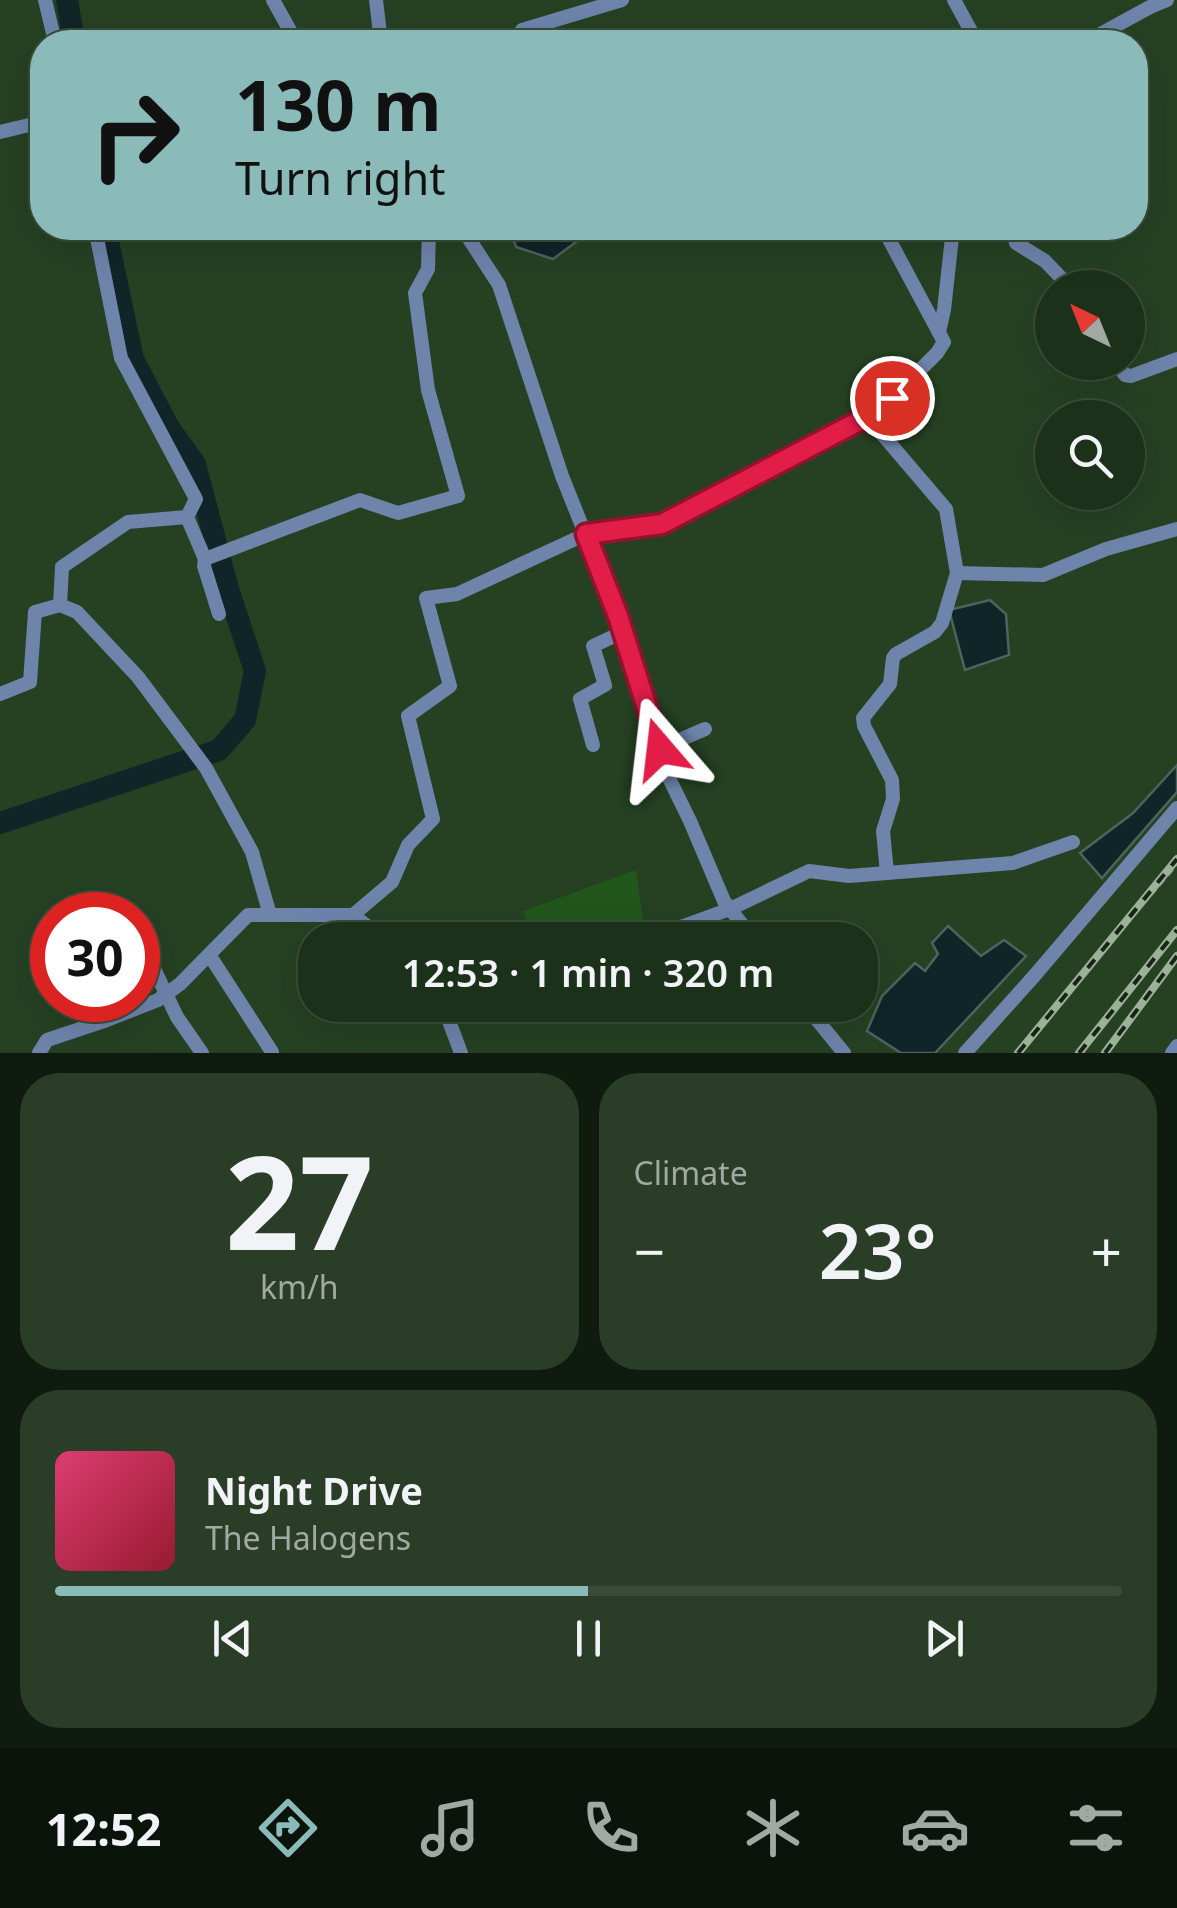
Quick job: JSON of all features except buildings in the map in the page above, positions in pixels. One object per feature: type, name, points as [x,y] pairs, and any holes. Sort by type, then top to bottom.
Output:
[{"type":"street","points":[[46,0],[53,30]]},
{"type":"street","points":[[273,0],[290,30]]},
{"type":"street","points":[[376,0],[380,30]]},
{"type":"street","points":[[522,30],[622,0]]},
{"type":"street","points":[[954,0],[970,30]]},
{"type":"street","points":[[1108,30],[1167,0]]},
{"type":"street","points":[[0,132],[30,125]]},
{"type":"street","points":[[97,240],[120,358],[196,498],[187,517],[205,558],[219,614]]},
{"type":"street","points":[[205,558],[360,500],[398,513],[458,496],[428,390],[415,293],[428,269],[429,240]]},
{"type":"street","points":[[470,240],[499,285],[562,476],[623,632],[668,774],[724,901],[740,922]]},
{"type":"street","points":[[353,916],[392,882],[408,845],[434,819],[408,716],[450,686],[426,598],[457,594],[586,534],[662,524],[861,420],[870,420],[944,342],[889,240]]},
{"type":"street","points":[[939,332],[951,240]]},
{"type":"street","points":[[1015,240],[1053,270]]},
{"type":"street","points":[[1145,371],[1177,358]]},
{"type":"street","points":[[870,420],[946,509],[957,573],[942,623],[935,632],[896,654],[890,684],[863,718],[892,780],[893,798],[883,831],[887,873]]},
{"type":"street","points":[[60,605],[62,567],[128,522],[187,517]]},
{"type":"street","points":[[957,573],[1043,575],[1106,549],[1177,529]]},
{"type":"street","points":[[0,694],[30,682],[35,612],[60,605],[77,612],[138,677],[206,768],[252,852],[270,915]]},
{"type":"street","points":[[594,745],[580,698],[605,685],[593,646],[623,632]]},
{"type":"street","points":[[660,749],[706,729]]},
{"type":"street","points":[[965,1053],[1177,808]]},
{"type":"street","points":[[696,922],[730,910],[809,871],[849,876],[1013,862],[1072,842]]},
{"type":"street","points":[[39,1053],[47,1040],[158,1000],[210,956],[248,916],[353,916],[361,922]]},
{"type":"street","points":[[210,956],[272,1052]]},
{"type":"street","points":[[160,979],[202,1053]]},
{"type":"street","points":[[448,1022],[461,1053]]},
{"type":"street","points":[[819,1022],[844,1053]]},
{"type":"street","points":[[1172,1053],[1177,1046]]},
{"type":"path","points":[[1015,1053],[1177,865]]},
{"type":"green space","points":[[636,870],[643,922],[526,922],[523,911]]},
{"type":"water","points":[[514,240],[576,240],[553,259],[516,247]]},
{"type":"water","points":[[990,600],[1006,614],[1009,655],[965,670],[949,610]]},
{"type":"water","points":[[1177,765],[1177,792],[1102,878],[1080,853],[1133,813]]},
{"type":"water","points":[[948,926],[981,956],[1004,940],[1026,956],[935,1053],[901,1053],[867,1031],[871,1022],[878,1022],[882,996],[915,963],[925,971],[938,954],[932,943]]},
{"type":"waterway","points":[[67,0],[72,30]]},
{"type":"waterway","points":[[0,823],[219,750],[245,720],[255,671],[228,589],[195,464],[169,428],[133,359],[108,240]]},
{"type":"railway","points":[[1018,1053],[1177,859]]},
{"type":"railway","points":[[1079,1053],[1177,930]]},
{"type":"railway","points":[[1105,1053],[1177,956]]},
{"type":"route","points":[[660,749],[618,616],[586,534],[662,524],[861,420],[870,420],[892,398]]}]
